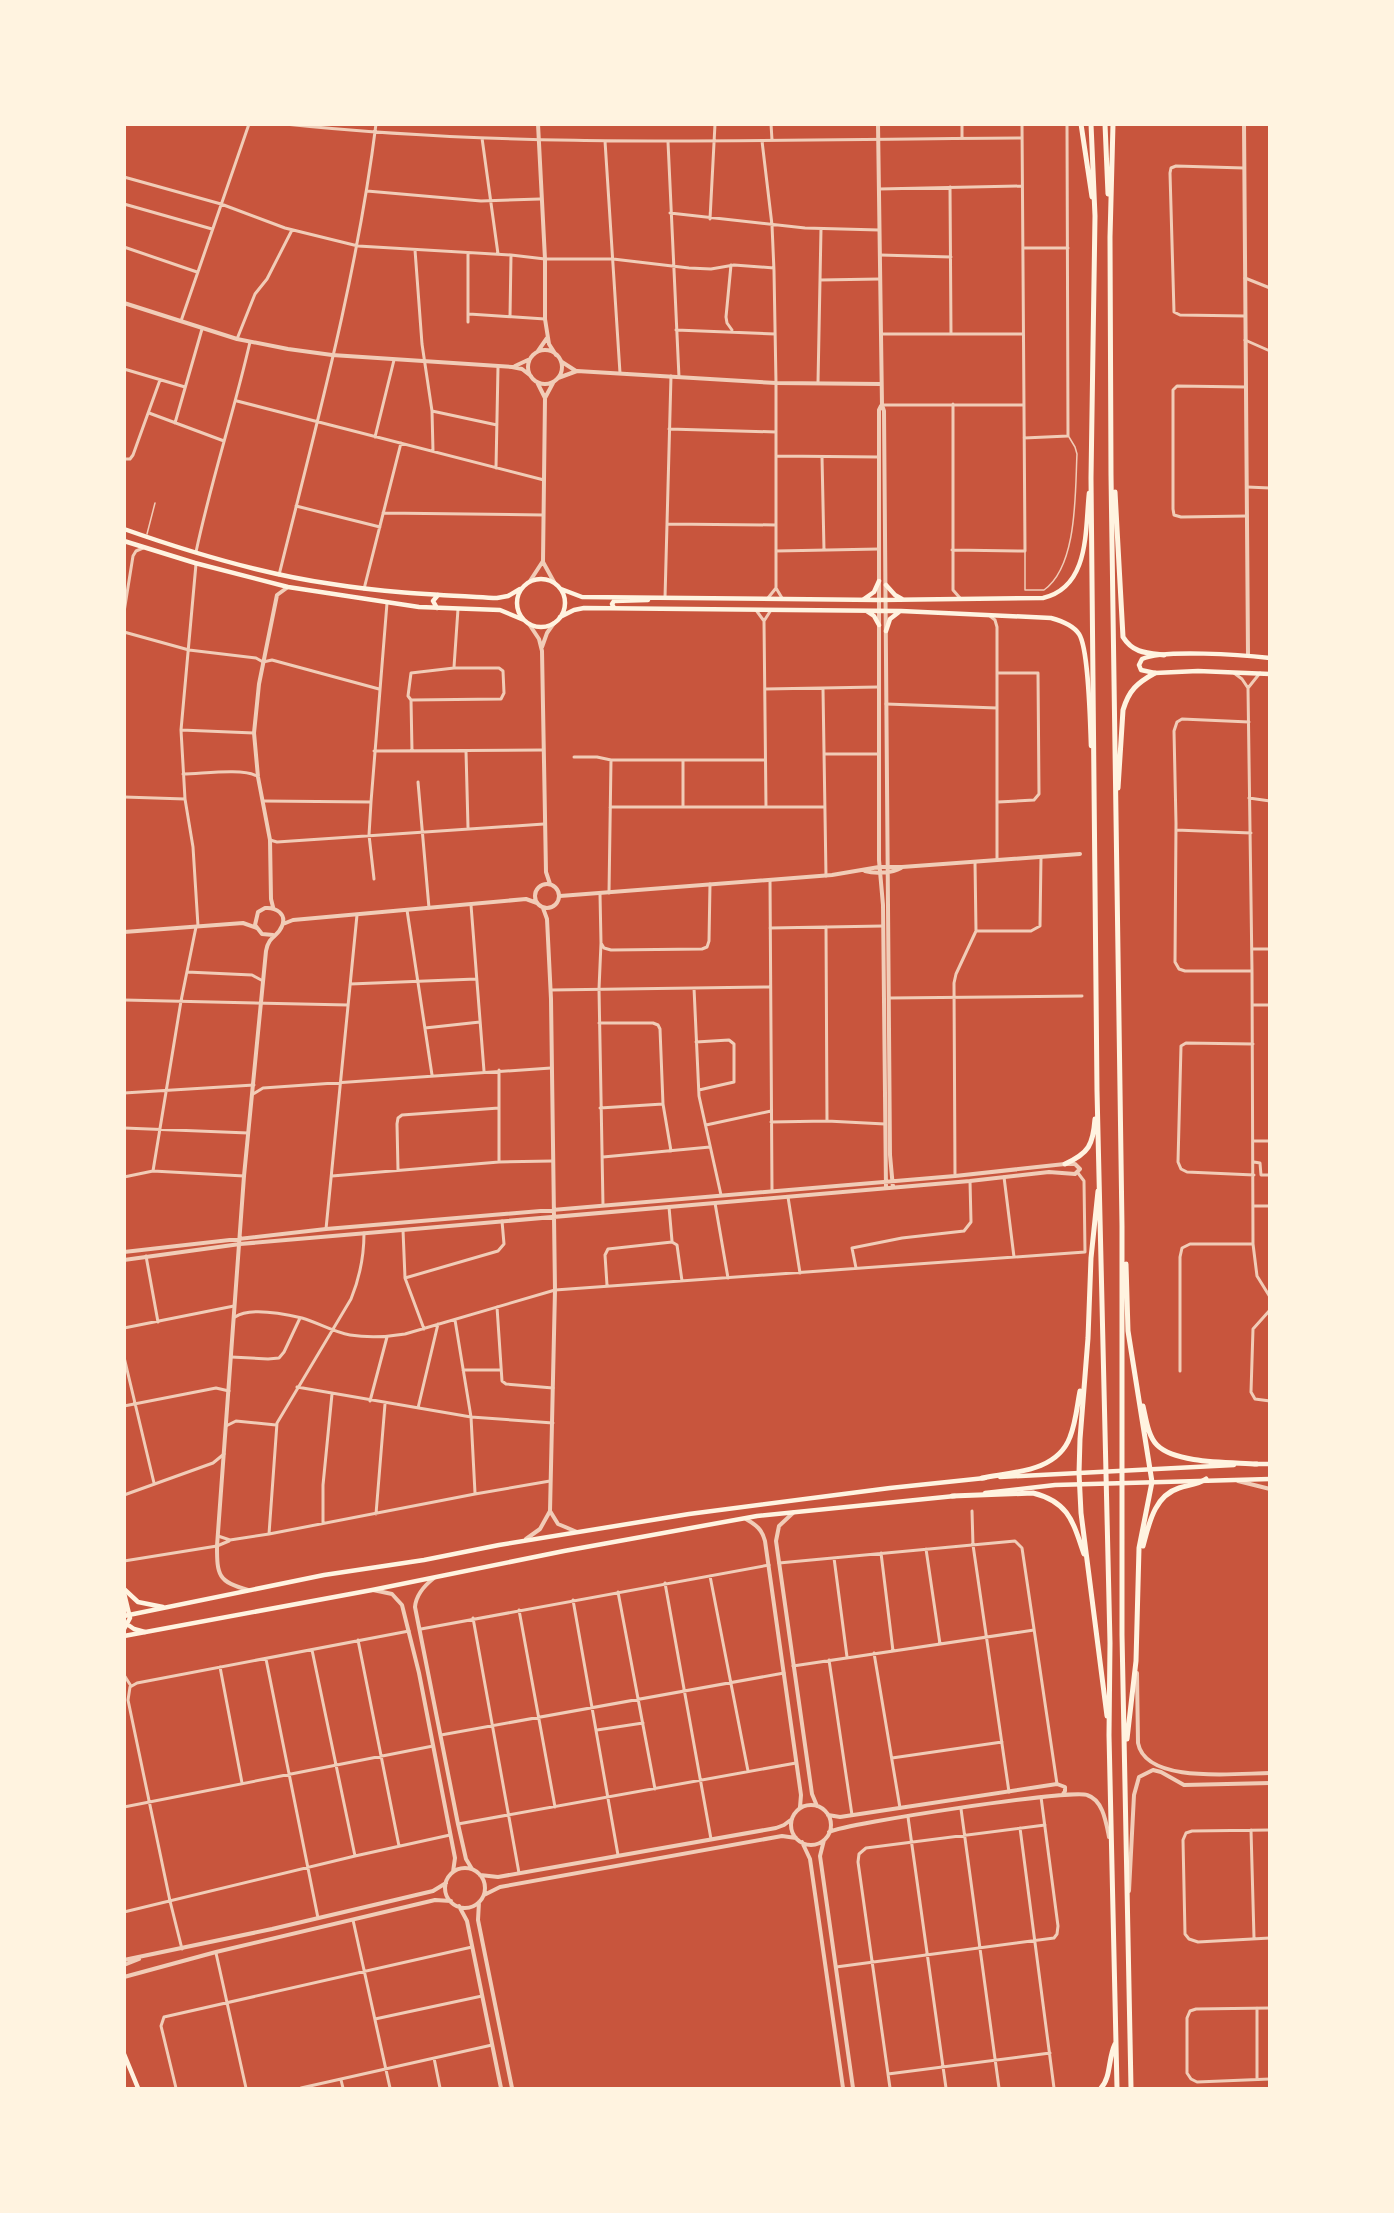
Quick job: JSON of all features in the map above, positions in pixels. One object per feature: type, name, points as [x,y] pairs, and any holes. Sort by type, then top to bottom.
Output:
[{"type":"highway","points":[[1081,124],[1095,216]]},
{"type":"highway","points":[[1091,124],[1095,216],[1090,478],[1098,1097],[1117,2088]]},
{"type":"highway","points":[[1105,124],[1110,237]]},
{"type":"highway","points":[[1113,124],[1110,237],[1111,475],[1122,1226],[1122,1635],[1131,2088]]},
{"type":"highway","points":[[1111,475],[1115,491],[1123,637],[1129,646],[1138,651],[1164,655]]},
{"type":"highway","points":[[1115,819],[1123,710],[1131,690],[1138,682],[1155,673]]},
{"type":"highway","points":[[1065,1164],[1079,1158],[1088,1149],[1094,1130],[1098,1097]]},
{"type":"highway","points":[[1100,1174],[1091,1258],[1079,1484],[1109,1735]]},
{"type":"highway","points":[[1122,1226],[1128,1331],[1152,1482],[1140,1540],[1136,1661],[1125,1759]]},
{"type":"highway","points":[[982,1478],[1047,1464],[1063,1450],[1071,1434],[1085,1366]]},
{"type":"highway","points":[[1136,1384],[1150,1433],[1156,1445],[1166,1452],[1176,1456],[1257,1464]]},
{"type":"highway","points":[[1139,1559],[1150,1520],[1160,1502],[1174,1490],[1206,1479]]},
{"type":"highway","points":[[952,1496],[1033,1492],[1044,1496],[1065,1508],[1071,1517],[1088,1564]]},
{"type":"highway","points":[[1101,2088],[1105,2085],[1110,2058],[1116,2043]]},
{"type":"main road","points":[[124,529],[195,553],[279,575],[364,589],[418,594],[500,597],[507,596],[530,581],[542,578],[580,597],[863,600],[1043,598],[1055,594],[1066,586],[1074,577],[1081,561],[1090,478]]},
{"type":"main road","points":[[124,541],[194,563],[288,587],[419,607],[500,610],[539,627],[554,623],[560,617],[577,609],[614,608],[901,611],[1052,618],[1068,625],[1080,635],[1086,658],[1094,780]]},
{"type":"main road","points":[[194,563],[195,553]]},
{"type":"main road","points":[[224,571],[228,567],[227,562]]},
{"type":"main road","points":[[239,575],[237,570],[240,566]]},
{"type":"main road","points":[[863,600],[874,592],[879,581]]},
{"type":"main road","points":[[886,585],[898,597],[908,600]]},
{"type":"main road","points":[[520,589],[516,603],[526,622]]},
{"type":"main road","points":[[560,617],[565,606],[561,589]]},
{"type":"main road","points":[[418,594],[424,600],[419,607]]},
{"type":"main road","points":[[437,608],[432,601],[438,595]]},
{"type":"main road","points":[[614,608],[612,604],[614,601],[643,601],[656,598]]},
{"type":"main road","points":[[714,598],[716,604],[714,609]]},
{"type":"main road","points":[[862,611],[874,616],[879,625]]},
{"type":"main road","points":[[886,631],[892,617],[901,611]]},
{"type":"main road","points":[[1269,658],[1248,655],[1164,655],[1146,657],[1139,662],[1141,670],[1155,673],[1269,674]]},
{"type":"main road","points":[[127,1615],[324,1575],[416,1562],[523,1541],[689,1514],[982,1478],[1269,1464]]},
{"type":"main road","points":[[124,1636],[745,1518],[1079,1484],[1269,1479]]},
{"type":"main road","points":[[124,1591],[144,1605],[169,1608]]},
{"type":"main road","points":[[124,1591],[126,1625],[145,1632]]},
{"type":"main road","points":[[124,2054],[138,2088]]},
{"type":"street","points":[[181,322],[249,124]]},
{"type":"street","points":[[285,124],[374,133],[605,141],[1022,138]]},
{"type":"street","points":[[279,575],[358,246],[376,124]]},
{"type":"street","points":[[538,124],[540,199],[545,259],[545,319],[547,337],[562,369],[545,398]]},
{"type":"street","points":[[710,219],[715,124]]},
{"type":"street","points":[[771,124],[772,140]]},
{"type":"street","points":[[878,124],[886,585],[886,1188]]},
{"type":"street","points":[[962,124],[962,138]]},
{"type":"street","points":[[952,550],[1025,551],[1022,124]]},
{"type":"street","points":[[1024,438],[1068,436],[1067,124]]},
{"type":"street","points":[[1244,124],[1248,655]]},
{"type":"street","points":[[482,138],[498,254]]},
{"type":"street","points":[[605,141],[620,373]]},
{"type":"street","points":[[762,141],[772,225],[774,268],[776,588],[784,599]]},
{"type":"street","points":[[668,142],[679,377]]},
{"type":"street","points":[[1244,168],[1176,166],[1171,168],[1170,173],[1173,312],[1180,315],[1245,316]]},
{"type":"street","points":[[124,177],[221,204],[292,230],[358,246],[545,259],[613,259],[711,269],[731,265],[774,268]]},
{"type":"street","points":[[879,189],[1022,186]]},
{"type":"street","points":[[950,187],[951,334]]},
{"type":"street","points":[[367,191],[491,201],[540,199]]},
{"type":"street","points":[[124,204],[212,229]]},
{"type":"street","points":[[670,213],[772,225],[879,231]]},
{"type":"street","points":[[818,384],[821,229]]},
{"type":"street","points":[[237,339],[255,294],[267,279],[292,230]]},
{"type":"street","points":[[124,247],[197,272]]},
{"type":"street","points":[[1023,248],[1068,248]]},
{"type":"street","points":[[415,250],[422,344],[432,411],[433,452]]},
{"type":"street","points":[[468,252],[468,322]]},
{"type":"street","points":[[510,317],[511,255]]},
{"type":"street","points":[[880,255],[951,257]]},
{"type":"street","points":[[731,265],[726,318],[733,332]]},
{"type":"street","points":[[1245,278],[1269,288]]},
{"type":"street","points":[[820,280],[880,279]]},
{"type":"street","points":[[124,303],[250,342],[333,355],[522,369],[537,382],[545,398],[543,561],[554,582]]},
{"type":"street","points":[[469,314],[545,319]]},
{"type":"street","points":[[175,423],[202,329]]},
{"type":"street","points":[[676,330],[775,334]]},
{"type":"street","points":[[881,334],[1023,334]]},
{"type":"street","points":[[531,376],[528,369],[532,357],[547,337]]},
{"type":"street","points":[[1245,340],[1269,351]]},
{"type":"street","points":[[195,553],[237,400],[250,342]]},
{"type":"street","points":[[512,367],[548,351],[577,371]]},
{"type":"street","points":[[375,437],[394,360]]},
{"type":"street","points":[[496,468],[498,367]]},
{"type":"street","points":[[124,369],[185,387]]},
{"type":"street","points":[[558,378],[577,371],[818,384],[882,384]]},
{"type":"street","points":[[665,598],[671,376]]},
{"type":"street","points":[[124,459],[130,459],[134,455],[160,380]]},
{"type":"street","points":[[537,382],[543,384],[554,382]]},
{"type":"street","points":[[1246,387],[1177,386],[1173,390],[1173,509],[1174,515],[1181,517],[1247,516]]},
{"type":"street","points":[[237,400],[544,480]]},
{"type":"street","points":[[953,404],[953,590],[964,600]]},
{"type":"street","points":[[882,405],[1024,405]]},
{"type":"street","points":[[882,405],[879,410],[879,870],[893,1188]]},
{"type":"street","points":[[432,411],[497,425]]},
{"type":"street","points":[[149,413],[225,441]]},
{"type":"street","points":[[669,429],[776,432]]},
{"type":"street","points":[[364,589],[401,443]]},
{"type":"street","points":[[776,456],[879,457]]},
{"type":"street","points":[[822,457],[824,550]]},
{"type":"street","points":[[1247,487],[1269,488]]},
{"type":"street","points":[[296,506],[380,527]]},
{"type":"street","points":[[384,513],[543,515]]},
{"type":"street","points":[[667,524],[776,525]]},
{"type":"street","points":[[124,612],[135,552],[144,547]]},
{"type":"street","points":[[776,551],[879,549]]},
{"type":"street","points":[[530,581],[543,561]]},
{"type":"street","points":[[153,1171],[181,1001],[197,926],[193,847],[183,774],[182,730],[197,571],[194,563]]},
{"type":"street","points":[[288,587],[277,596],[263,662],[254,733],[258,777],[270,840],[271,899],[274,908],[283,918],[293,920],[525,899],[543,908],[547,919],[551,990],[555,1290],[550,1511],[540,1529],[523,1541]]},
{"type":"street","points":[[766,599],[776,588]]},
{"type":"street","points":[[374,879],[369,836],[387,603]]},
{"type":"street","points":[[454,668],[458,609]]},
{"type":"street","points":[[754,609],[764,621],[766,807]]},
{"type":"street","points":[[764,621],[771,610]]},
{"type":"street","points":[[988,615],[997,624],[997,860]]},
{"type":"street","points":[[526,622],[539,639],[542,651],[546,872],[550,884],[557,888],[560,896],[547,919]]},
{"type":"street","points":[[542,651],[545,638],[554,623]]},
{"type":"street","points":[[124,632],[189,650],[256,658],[263,662],[272,660],[380,689]]},
{"type":"street","points":[[411,700],[501,699],[504,675],[499,668],[454,668],[411,673],[408,696],[411,700],[412,751]]},
{"type":"street","points":[[1233,672],[1248,688],[1253,1244],[1257,1276],[1269,1297]]},
{"type":"street","points":[[998,673],[1038,673],[1040,794],[1034,801],[998,802]]},
{"type":"street","points":[[1248,688],[1260,673]]},
{"type":"street","points":[[765,689],[878,687]]},
{"type":"street","points":[[823,689],[826,876]]},
{"type":"street","points":[[886,704],[997,708]]},
{"type":"street","points":[[1249,722],[1182,719],[1177,722],[1174,731],[1175,962],[1179,969],[1185,971],[1252,971]]},
{"type":"street","points":[[182,730],[254,733]]},
{"type":"street","points":[[375,751],[543,750]]},
{"type":"street","points":[[466,751],[468,828]]},
{"type":"street","points":[[824,754],[878,754]]},
{"type":"street","points":[[574,758],[683,761],[765,760]]},
{"type":"street","points":[[609,893],[611,760]]},
{"type":"street","points":[[683,761],[683,806]]},
{"type":"street","points":[[183,774],[236,773],[252,774],[258,777]]},
{"type":"street","points":[[418,782],[429,908]]},
{"type":"street","points":[[124,797],[185,799]]},
{"type":"street","points":[[1250,798],[1269,801]]},
{"type":"street","points":[[263,801],[371,802]]},
{"type":"street","points":[[610,807],[824,807]]},
{"type":"street","points":[[270,840],[277,842],[544,824]]},
{"type":"street","points":[[1176,830],[1251,833]]},
{"type":"street","points":[[560,896],[826,876],[887,869],[897,871],[902,867],[1080,854]]},
{"type":"street","points":[[976,931],[1031,931],[1036,929],[1042,921],[1041,857]]},
{"type":"street","points":[[956,1176],[953,998],[956,974],[976,931],[975,862]]},
{"type":"street","points":[[525,899],[541,886],[546,872]]},
{"type":"street","points":[[770,880],[772,1191]]},
{"type":"street","points":[[541,886],[550,884]]},
{"type":"street","points":[[601,943],[604,948],[611,950],[702,949],[707,947],[710,884]]},
{"type":"street","points":[[536,892],[537,903]]},
{"type":"street","points":[[600,894],[601,943],[598,989],[603,1205]]},
{"type":"street","points":[[471,904],[484,1071]]},
{"type":"street","points":[[124,932],[243,923],[256,916],[261,909],[274,908]]},
{"type":"street","points":[[543,908],[552,908]]},
{"type":"street","points":[[407,910],[432,1075]]},
{"type":"street","points":[[326,1229],[357,914]]},
{"type":"street","points":[[256,916],[256,928]]},
{"type":"street","points":[[283,918],[283,925]]},
{"type":"street","points":[[252,1591],[234,1586],[221,1577],[217,1568],[217,1546],[244,1176],[266,951],[273,935],[283,925],[293,920]]},
{"type":"street","points":[[243,923],[256,928],[262,934],[273,935]]},
{"type":"street","points":[[770,928],[883,926]]},
{"type":"street","points":[[826,927],[827,1121]]},
{"type":"street","points":[[1252,949],[1269,948]]},
{"type":"street","points":[[187,972],[252,975],[263,981]]},
{"type":"street","points":[[350,984],[476,979]]},
{"type":"street","points":[[551,990],[770,987]]},
{"type":"street","points":[[694,988],[699,1090],[721,1195]]},
{"type":"street","points":[[886,998],[1082,996]]},
{"type":"street","points":[[124,1000],[348,1005]]},
{"type":"street","points":[[1252,1005],[1269,1005]]},
{"type":"street","points":[[424,1028],[480,1022]]},
{"type":"street","points":[[599,1023],[658,1025],[663,1104],[670,1150]]},
{"type":"street","points":[[696,1042],[729,1040],[734,1044],[734,1082],[699,1090]]},
{"type":"street","points":[[1253,1044],[1186,1043],[1181,1046],[1178,1162],[1179,1167],[1186,1172],[1254,1175]]},
{"type":"street","points":[[253,1094],[263,1088],[551,1068]]},
{"type":"street","points":[[499,1071],[499,1162]]},
{"type":"street","points":[[124,1093],[254,1085]]},
{"type":"street","points":[[600,1108],[663,1104]]},
{"type":"street","points":[[398,1171],[397,1124],[398,1118],[402,1115],[499,1108]]},
{"type":"street","points":[[705,1125],[771,1111]]},
{"type":"street","points":[[771,1122],[827,1121],[885,1124]]},
{"type":"street","points":[[124,1128],[248,1132]]},
{"type":"street","points":[[1253,1142],[1269,1141]]},
{"type":"street","points":[[603,1157],[710,1147]]},
{"type":"street","points":[[332,1176],[499,1162],[553,1161]]},
{"type":"street","points":[[1254,1162],[1260,1163],[1261,1175],[1269,1175]]},
{"type":"street","points":[[124,1252],[326,1229],[956,1176],[1065,1164],[1077,1165],[1080,1169],[1078,1173],[1084,1181],[1085,1252],[555,1290],[424,1329],[387,1337],[350,1335],[300,1318],[254,1311],[242,1312],[235,1317]]},
{"type":"street","points":[[124,1177],[153,1171],[244,1176]]},
{"type":"street","points":[[124,1260],[240,1244],[1056,1172],[1078,1173]]},
{"type":"street","points":[[1004,1177],[1014,1257]]},
{"type":"street","points":[[856,1268],[852,1248],[902,1238],[964,1231],[971,1221],[970,1181]]},
{"type":"street","points":[[788,1197],[800,1273]]},
{"type":"street","points":[[716,1203],[728,1278]]},
{"type":"street","points":[[1254,1206],[1269,1206]]},
{"type":"street","points":[[669,1207],[672,1242]]},
{"type":"street","points":[[405,1278],[498,1251],[504,1244],[502,1221]]},
{"type":"street","points":[[403,1230],[405,1278],[424,1329]]},
{"type":"street","points":[[269,1534],[276,1425],[351,1299],[364,1258],[364,1233]]},
{"type":"street","points":[[607,1285],[606,1251],[608,1249],[672,1242],[676,1242],[677,1245],[682,1281]]},
{"type":"street","points":[[1180,1371],[1180,1257],[1182,1248],[1190,1244],[1253,1244]]},
{"type":"street","points":[[146,1256],[158,1322]]},
{"type":"street","points":[[124,1329],[235,1306]]},
{"type":"street","points":[[497,1306],[502,1381],[506,1384],[553,1388]]},
{"type":"street","points":[[1269,1310],[1253,1329],[1251,1392],[1255,1399],[1269,1401]]},
{"type":"street","points":[[231,1357],[279,1358],[285,1352],[300,1318]]},
{"type":"street","points":[[455,1320],[471,1417],[476,1494]]},
{"type":"street","points":[[418,1408],[438,1324]]},
{"type":"street","points":[[370,1401],[387,1337]]},
{"type":"street","points":[[124,1357],[154,1483]]},
{"type":"street","points":[[464,1370],[500,1370]]},
{"type":"street","points":[[297,1387],[385,1404],[471,1417],[553,1422]]},
{"type":"street","points":[[124,1406],[216,1388],[229,1391]]},
{"type":"street","points":[[323,1524],[323,1485],[332,1394]]},
{"type":"street","points":[[376,1514],[385,1404]]},
{"type":"street","points":[[226,1426],[232,1422],[276,1425]]},
{"type":"street","points":[[124,1495],[213,1463],[224,1454]]},
{"type":"street","points":[[1228,1479],[1269,1489]]},
{"type":"street","points":[[124,1561],[217,1546],[230,1540],[550,1481]]},
{"type":"street","points":[[550,1511],[558,1524],[581,1533]]},
{"type":"street","points":[[972,1511],[972,1545],[1009,1792]]},
{"type":"street","points":[[794,1512],[779,1526],[776,1541],[812,1794],[817,1806],[828,1815],[836,1817],[1058,1784],[1065,1787],[1062,1795]]},
{"type":"street","points":[[745,1518],[763,1532],[765,1541],[801,1797],[800,1808]]},
{"type":"street","points":[[218,1536],[230,1540]]},
{"type":"street","points":[[765,1541],[773,1538],[776,1541]]},
{"type":"street","points":[[779,1563],[1016,1541],[1019,1543],[1022,1548],[1058,1784]]},
{"type":"street","points":[[926,1549],[940,1644]]},
{"type":"street","points":[[881,1553],[893,1651]]},
{"type":"street","points":[[834,1558],[848,1657]]},
{"type":"street","points":[[421,1629],[769,1565]]},
{"type":"street","points":[[710,1576],[748,1772]]},
{"type":"street","points":[[436,1577],[424,1587],[417,1599],[416,1610],[466,1859],[485,1884],[484,1895]]},
{"type":"street","points":[[665,1583],[711,1839]]},
{"type":"street","points":[[124,1960],[286,1926],[433,1891],[446,1883],[453,1872],[455,1860],[419,1673],[405,1614],[401,1602],[395,1595],[372,1590]]},
{"type":"street","points":[[618,1592],[655,1789]]},
{"type":"street","points":[[573,1600],[618,1855]]},
{"type":"street","points":[[774,1601],[781,1603],[784,1601]]},
{"type":"street","points":[[405,1614],[411,1608],[416,1610]]},
{"type":"street","points":[[519,1610],[555,1807]]},
{"type":"street","points":[[777,1616],[786,1615]]},
{"type":"street","points":[[473,1618],[519,1873]]},
{"type":"street","points":[[794,1666],[1034,1630]]},
{"type":"street","points":[[182,1949],[126,1700],[131,1686],[409,1631]]},
{"type":"street","points":[[358,1640],[399,1846]]},
{"type":"street","points":[[312,1650],[355,1856]]},
{"type":"street","points":[[874,1653],[900,1808]]},
{"type":"street","points":[[266,1659],[318,1918]]},
{"type":"street","points":[[829,1660],[852,1815]]},
{"type":"street","points":[[1136,1661],[1140,1750],[1152,1762],[1176,1772],[1269,1773]]},
{"type":"street","points":[[220,1667],[242,1783]]},
{"type":"street","points":[[419,1673],[422,1675],[429,1672]]},
{"type":"street","points":[[441,1735],[784,1673]]},
{"type":"street","points":[[124,1675],[131,1686]]},
{"type":"street","points":[[421,1686],[425,1683],[432,1686]]},
{"type":"street","points":[[789,1713],[793,1714],[800,1710]]},
{"type":"street","points":[[791,1725],[794,1722],[802,1726]]},
{"type":"street","points":[[597,1730],[642,1723]]},
{"type":"street","points":[[892,1758],[1002,1742]]},
{"type":"street","points":[[124,1807],[433,1746]]},
{"type":"street","points":[[458,1824],[796,1763]]},
{"type":"street","points":[[1129,1910],[1134,1795],[1138,1780],[1148,1771],[1156,1770],[1188,1785],[1269,1784]]},
{"type":"street","points":[[1187,1773],[1183,1780],[1188,1785]]},
{"type":"street","points":[[440,1783],[450,1782]]},
{"type":"street","points":[[443,1796],[446,1793],[453,1795]]},
{"type":"street","points":[[829,1832],[845,1826],[908,1816],[1082,1793],[1094,1799],[1104,1814],[1111,1844]]},
{"type":"street","points":[[836,1967],[1052,1939],[1057,1934],[1058,1926],[1041,1797]]},
{"type":"street","points":[[942,1801],[940,1807],[945,1811]]},
{"type":"street","points":[[929,1803],[933,1809],[929,1814]]},
{"type":"street","points":[[480,1875],[495,1877],[781,1826],[792,1819],[800,1808],[807,1805],[817,1806]]},
{"type":"street","points":[[961,1809],[999,2088]]},
{"type":"street","points":[[828,1815],[831,1822],[820,1856],[853,2088]]},
{"type":"street","points":[[908,1816],[945,2088]]},
{"type":"street","points":[[792,1819],[791,1829],[796,1838]]},
{"type":"street","points":[[890,2088],[858,1862],[859,1854],[866,1848],[911,1840],[1045,1825]]},
{"type":"street","points":[[781,1826],[785,1831],[782,1836]]},
{"type":"street","points":[[1020,1828],[1054,2088]]},
{"type":"street","points":[[1251,1830],[1254,1938]]},
{"type":"street","points":[[1269,1830],[1192,1831],[1185,1835],[1183,1840],[1185,1934],[1190,1940],[1198,1942],[1269,1938]]},
{"type":"street","points":[[124,1912],[450,1835]]},
{"type":"street","points":[[446,1883],[446,1893],[451,1901],[459,1906],[469,1907],[479,1902],[484,1895],[500,1887],[782,1836],[813,1844],[824,1840]]},
{"type":"street","points":[[802,1842],[810,1856],[843,2088]]},
{"type":"street","points":[[810,1856],[815,1853],[820,1856]]},
{"type":"street","points":[[574,1863],[573,1869],[577,1873]]},
{"type":"street","points":[[560,1866],[565,1870],[561,1876]]},
{"type":"street","points":[[453,1872],[462,1868],[472,1869]]},
{"type":"street","points":[[125,1977],[216,1952],[437,1900],[451,1901]]},
{"type":"street","points":[[479,1902],[478,1920],[512,2088]]},
{"type":"street","points":[[817,1904],[827,1903]]},
{"type":"street","points":[[459,1906],[466,1918],[501,2088]]},
{"type":"street","points":[[819,1916],[826,1913],[829,1916]]},
{"type":"street","points":[[353,1920],[390,2088]]},
{"type":"street","points":[[286,1926],[285,1931],[289,1935]]},
{"type":"street","points":[[272,1929],[276,1934],[272,1939]]},
{"type":"street","points":[[176,2088],[161,2020],[165,2016],[472,1947]]},
{"type":"street","points":[[216,1952],[246,2088]]},
{"type":"street","points":[[124,1965],[140,1958]]},
{"type":"street","points":[[375,2019],[482,1995]]},
{"type":"street","points":[[1257,2008],[1257,2079]]},
{"type":"street","points":[[1269,2008],[1192,2010],[1187,2016],[1187,2073],[1191,2079],[1197,2082],[1269,2079]]},
{"type":"street","points":[[834,2027],[837,2029],[844,2027]]},
{"type":"street","points":[[836,2041],[839,2038],[847,2041]]},
{"type":"street","points":[[301,2088],[492,2045]]},
{"type":"street","points":[[888,2074],[1050,2053]]},
{"type":"street","points":[[434,2058],[441,2088]]},
{"type":"street","points":[[341,2080],[343,2088]]},
{"type":"lane","points":[[1025,551],[1025,590],[1039,591],[1048,587],[1060,571],[1072,529],[1077,454],[1076,447],[1068,436]]},
{"type":"lane","points":[[147,537],[155,503]]}]
